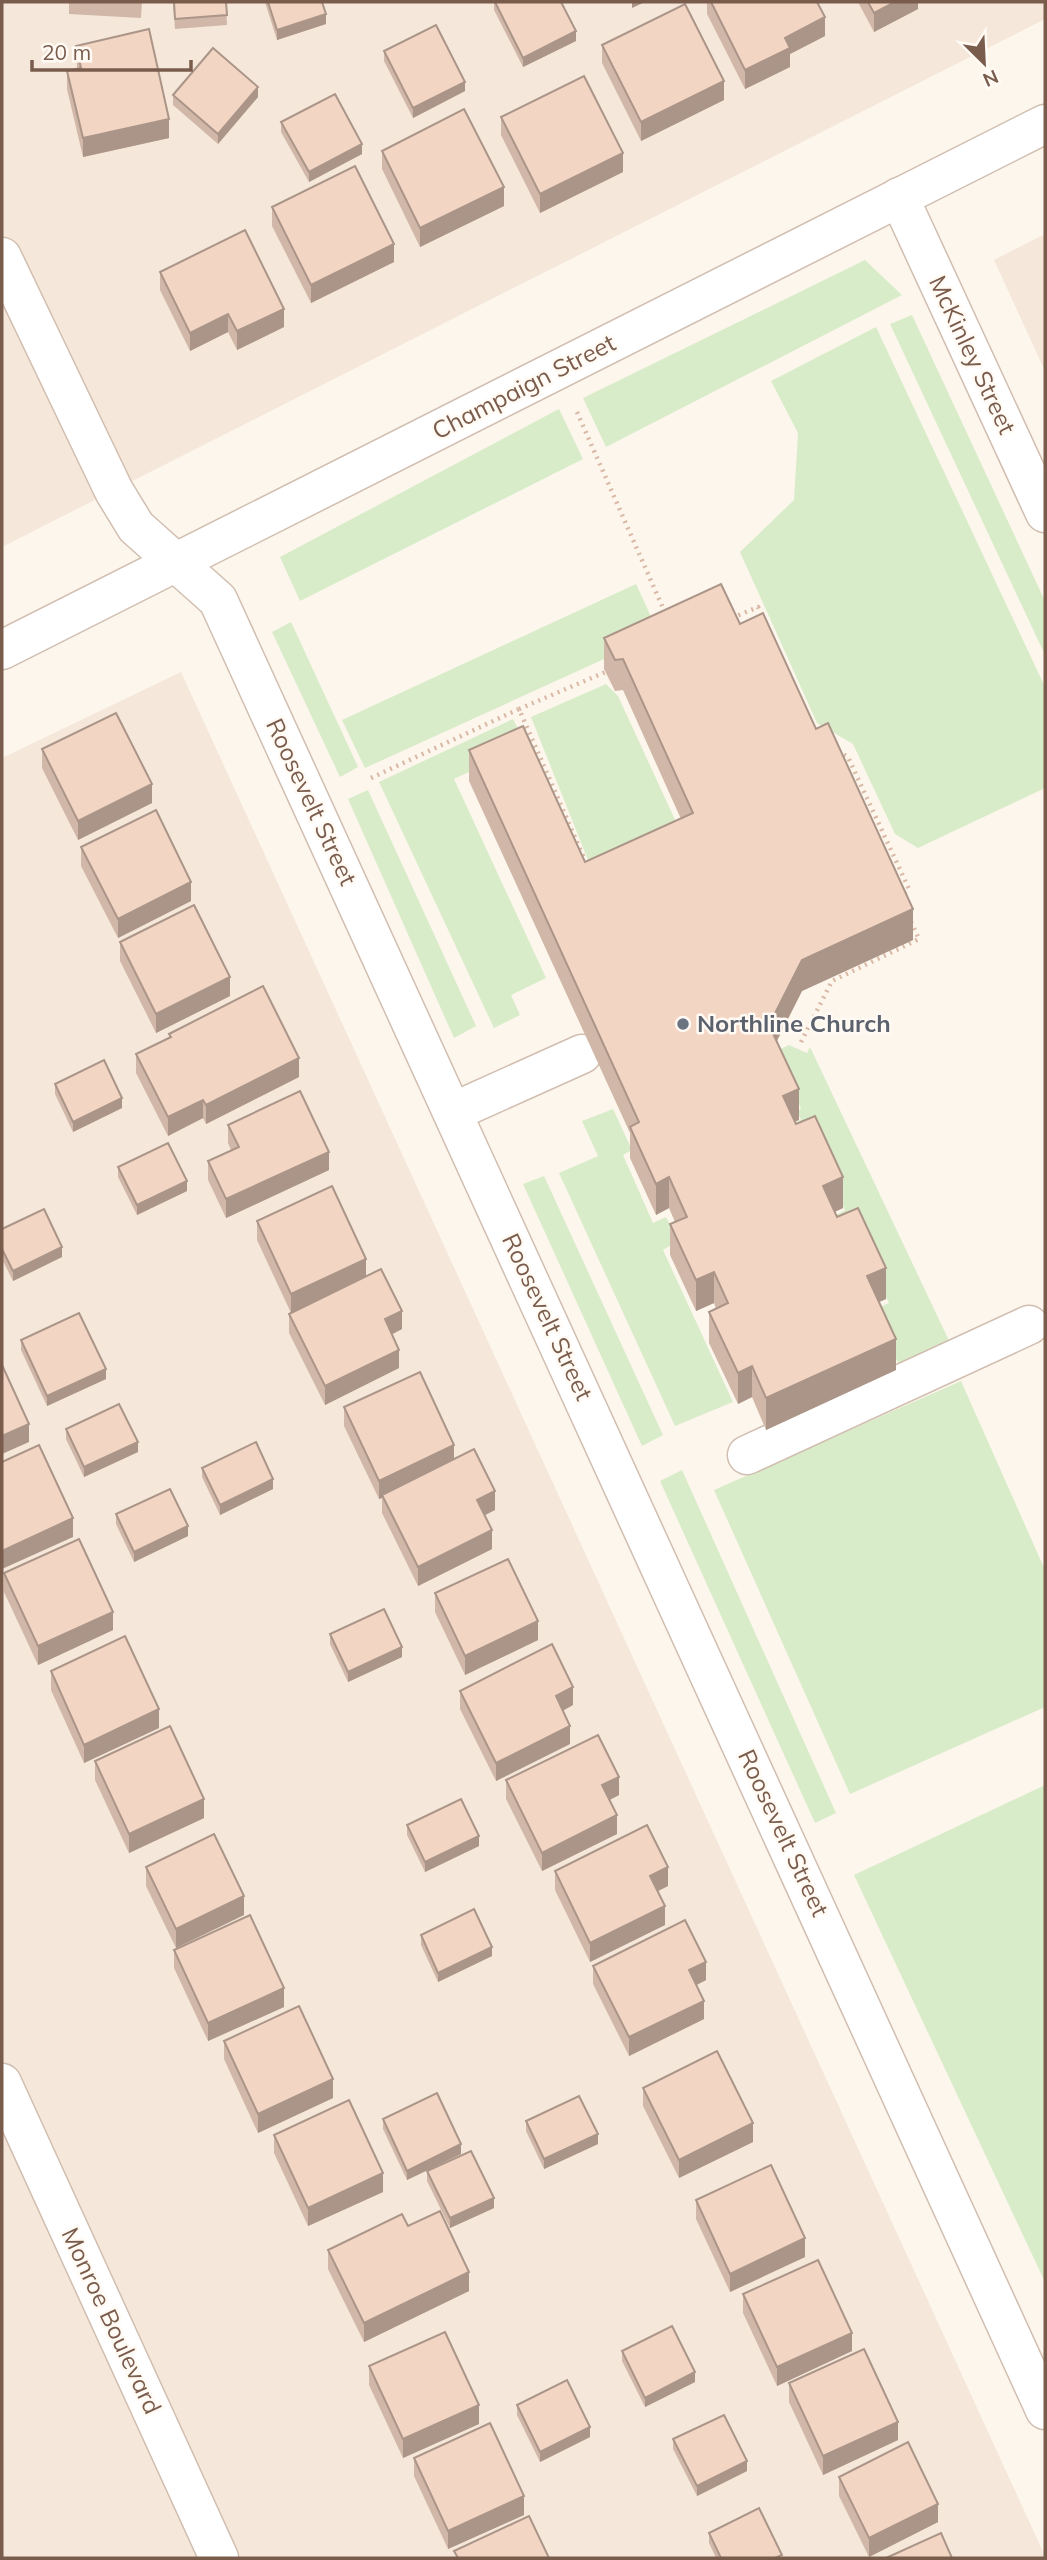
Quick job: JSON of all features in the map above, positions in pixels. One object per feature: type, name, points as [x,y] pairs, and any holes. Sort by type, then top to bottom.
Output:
[{"type":"street","name":"Champaign Street","points":[[2,650],[1045,124]]},
{"type":"street","name":"McKinley Street","points":[[899,197],[1045,513]]},
{"type":"street","name":"Roosevelt Street","points":[[2,257],[114,491],[136,527],[218,600],[1045,2410]]},
{"type":"street","points":[[453,1112],[582,1054]]},
{"type":"street","points":[[747,1455],[1029,1325]]},
{"type":"street","name":"Monroe Boulevard","points":[[2,2083],[219,2558]]},
{"type":"path","points":[[575,408],[667,618]]},
{"type":"path","points":[[724,622],[758,607],[764,619]]},
{"type":"path","points":[[371,778],[519,709],[618,667]]},
{"type":"path","points":[[519,709],[584,858]]},
{"type":"path","points":[[829,745],[848,757],[909,889],[899,896]]},
{"type":"path","points":[[801,1042],[832,981],[919,939],[909,918]]},
{"type":"shaded area","points":[[2,2],[1045,2],[1045,19],[2,547]]},
{"type":"shaded area","points":[[1045,234],[1045,371],[994,260]]},
{"type":"shaded area","points":[[181,672],[1045,2558],[2,2558],[2,758]]},
{"type":"green space","points":[[865,260],[902,295],[606,447],[583,398]]},
{"type":"green space","points":[[912,315],[1045,601],[1045,655],[890,324]]},
{"type":"green space","points":[[876,327],[1045,687],[1045,788],[918,848],[895,834],[853,744],[817,723],[740,552],[794,500],[798,433],[771,381]]},
{"type":"green space","points":[[559,409],[583,459],[300,601],[280,557]]},
{"type":"green space","points":[[636,584],[659,634],[365,768],[342,720]]},
{"type":"green space","points":[[291,622],[358,767],[340,777],[272,632]]},
{"type":"green space","points":[[606,684],[618,696],[683,837],[594,875],[531,717]]},
{"type":"green space","points":[[513,719],[526,745],[454,779],[546,978],[511,995],[520,1015],[494,1028],[379,782]]},
{"type":"green space","points":[[368,790],[476,1026],[454,1038],[348,799]]},
{"type":"green space","points":[[789,1045],[807,1053],[810,1047],[952,1347],[902,1371],[873,1310],[889,1303],[857,1235],[831,1218],[845,1210],[813,1142],[788,1126],[801,1120],[798,1112],[801,1108],[772,1053]]},
{"type":"green space","points":[[613,1109],[632,1150],[623,1155],[653,1223],[666,1217],[678,1241],[663,1250],[733,1402],[675,1426],[559,1173],[598,1156],[582,1121]]},
{"type":"green space","points":[[544,1176],[663,1435],[642,1446],[523,1184]]},
{"type":"green space","points":[[961,1381],[1045,1570],[1045,1707],[850,1794],[714,1490]]},
{"type":"green space","points":[[682,1470],[836,1813],[815,1823],[660,1481]]},
{"type":"green space","points":[[1045,1785],[1045,2282],[854,1875]]},
{"type":"building","points":[[174,2],[226,2],[227,15],[175,19]]},
{"type":"building","points":[[268,2],[322,2],[326,14],[277,30]]},
{"type":"building","points":[[495,2],[561,2],[576,31],[523,58]]},
{"type":"building","points":[[711,2],[817,2],[825,17],[785,38],[790,48],[745,70]]},
{"type":"building","points":[[868,2],[895,2],[874,13]]},
{"type":"building","points":[[685,4],[724,81],[641,122],[602,45]]},
{"type":"building","points":[[436,25],[465,82],[413,108],[384,51]]},
{"type":"building","points":[[149,29],[169,119],[83,138],[67,71],[81,68],[76,46]]},
{"type":"building","points":[[213,48],[258,87],[218,134],[173,95]]},
{"type":"building","points":[[584,76],[623,153],[540,194],[501,117]]},
{"type":"building","points":[[335,94],[362,144],[309,172],[281,122]]},
{"type":"building","points":[[464,109],[504,187],[420,228],[382,151]]},
{"type":"building","points":[[355,166],[394,244],[311,285],[272,207]]},
{"type":"building","points":[[245,230],[284,309],[237,331],[228,314],[190,333],[160,272]]},
{"type":"building","name":"Northline Church","points":[[721,584],[740,624],[763,613],[816,729],[828,723],[913,909],[802,960],[769,1025],[799,1089],[783,1096],[796,1124],[815,1116],[843,1177],[823,1186],[837,1217],[858,1208],[886,1268],[867,1276],[896,1339],[766,1398],[752,1366],[738,1373],[709,1312],[728,1303],[714,1272],[696,1280],[670,1224],[687,1217],[669,1177],[656,1184],[630,1127],[639,1122],[469,750],[523,726],[585,862],[693,813],[623,659],[615,660],[604,638]]},
{"type":"building","points":[[116,713],[152,784],[78,821],[42,749]]},
{"type":"building","points":[[156,810],[191,882],[118,919],[81,847]]},
{"type":"building","points":[[194,905],[230,977],[156,1014],[120,942]]},
{"type":"building","points":[[263,986],[299,1058],[206,1105],[203,1100],[168,1117],[136,1054]]},
{"type":"building","points":[[104,1060],[122,1098],[73,1122],[55,1084]]},
{"type":"building","points":[[300,1091],[329,1152],[226,1199],[208,1161],[239,1147],[228,1125]]},
{"type":"building","points":[[168,1143],[187,1181],[137,1205],[118,1167]]},
{"type":"building","points":[[332,1186],[366,1259],[291,1294],[257,1221]]},
{"type":"building","points":[[44,1209],[62,1247],[13,1271],[2,1249],[2,1229]]},
{"type":"building","points":[[381,1269],[402,1311],[385,1319],[399,1350],[325,1386],[289,1314]]},
{"type":"building","points":[[79,1313],[106,1369],[47,1396],[21,1340]]},
{"type":"building","points":[[2,1365],[29,1424],[2,1436]]},
{"type":"building","points":[[420,1372],[454,1445],[379,1481],[344,1407]]},
{"type":"building","points":[[119,1404],[138,1442],[84,1467],[66,1429]]},
{"type":"building","points":[[256,1442],[273,1479],[220,1505],[202,1468]]},
{"type":"building","points":[[39,1445],[73,1518],[2,1551],[2,1462]]},
{"type":"building","points":[[474,1449],[495,1491],[477,1500],[492,1530],[418,1567],[382,1495]]},
{"type":"building","points":[[170,1489],[188,1526],[134,1552],[116,1514]]},
{"type":"building","points":[[79,1539],[113,1612],[38,1646],[4,1573]]},
{"type":"building","points":[[508,1559],[538,1621],[465,1656],[435,1593]]},
{"type":"building","points":[[384,1609],[402,1647],[348,1672],[330,1634]]},
{"type":"building","points":[[125,1636],[159,1709],[84,1745],[51,1671]]},
{"type":"building","points":[[552,1644],[573,1687],[556,1696],[570,1726],[496,1763],[460,1691]]},
{"type":"building","points":[[170,1726],[204,1799],[129,1834],[95,1761]]},
{"type":"building","points":[[598,1735],[619,1777],[602,1785],[617,1815],[542,1853],[506,1780]]},
{"type":"building","points":[[461,1799],[479,1836],[425,1862],[407,1825]]},
{"type":"building","points":[[647,1825],[668,1867],[650,1876],[665,1906],[590,1943],[555,1871]]},
{"type":"building","points":[[214,1834],[244,1896],[176,1929],[146,1867]]},
{"type":"building","points":[[474,1909],[492,1947],[438,1973],[421,1935]]},
{"type":"building","points":[[250,1915],[284,1988],[208,2023],[174,1950]]},
{"type":"building","points":[[685,1920],[706,1962],[689,1970],[704,2001],[629,2037],[593,1966]]},
{"type":"building","points":[[299,2006],[333,2079],[258,2114],[224,2041]]},
{"type":"building","points":[[717,2051],[753,2123],[679,2160],[643,2088]]},
{"type":"building","points":[[437,2093],[461,2144],[407,2171],[383,2119]]},
{"type":"building","points":[[579,2096],[598,2134],[544,2159],[526,2121]]},
{"type":"building","points":[[349,2100],[383,2173],[308,2208],[274,2135]]},
{"type":"building","points":[[471,2151],[494,2198],[450,2218],[427,2171]]},
{"type":"building","points":[[771,2165],[805,2238],[730,2274],[696,2200]]},
{"type":"building","points":[[440,2211],[469,2272],[364,2323],[328,2250],[402,2214],[408,2226]]},
{"type":"building","points":[[818,2260],[852,2333],[777,2367],[743,2294]]},
{"type":"building","points":[[672,2326],[695,2372],[645,2398],[622,2351]]},
{"type":"building","points":[[445,2332],[479,2405],[403,2439],[369,2366]]},
{"type":"building","points":[[864,2349],[898,2422],[823,2456],[789,2383]]},
{"type":"building","points":[[567,2380],[590,2427],[540,2452],[517,2405]]},
{"type":"building","points":[[724,2415],[747,2461],[697,2486],[673,2439]]},
{"type":"building","points":[[490,2423],[524,2496],[448,2531],[414,2458]]},
{"type":"building","points":[[908,2442],[938,2504],[869,2538],[839,2477]]},
{"type":"building","points":[[759,2508],[782,2555],[775,2558],[721,2558],[709,2533]]},
{"type":"building","points":[[529,2516],[549,2558],[458,2558],[454,2551]]},
{"type":"building","points":[[941,2533],[952,2558],[886,2558]]},
{"type":"place","name":"Northline Church","points":[[683,1024]]}]
